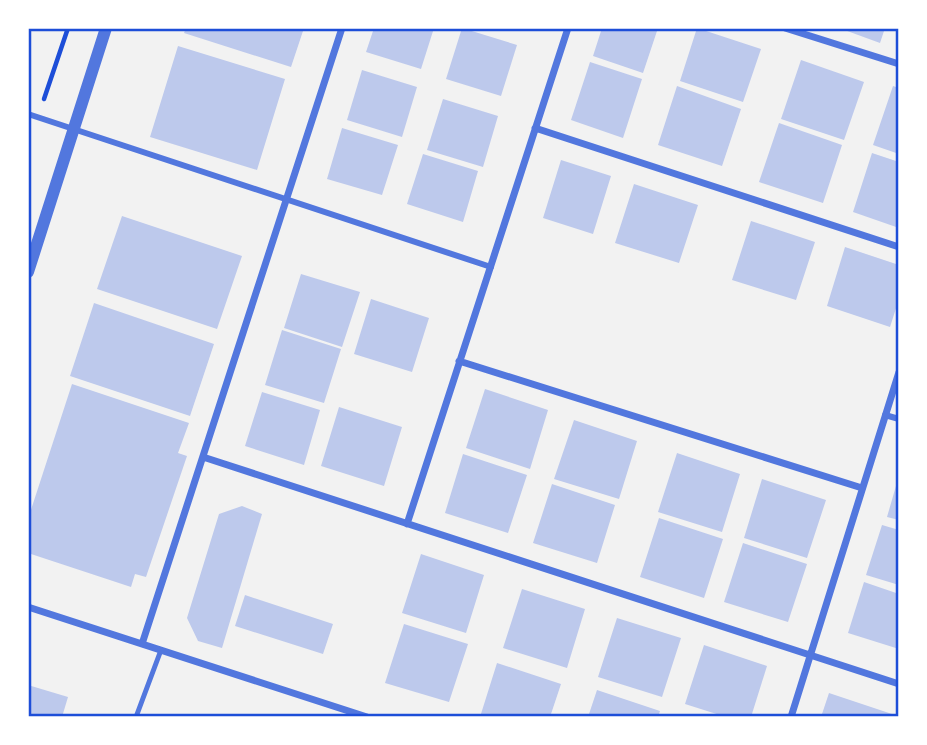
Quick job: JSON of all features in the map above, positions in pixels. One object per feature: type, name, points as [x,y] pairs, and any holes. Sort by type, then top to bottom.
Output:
[{"type":"street","points":[[28,272],[106,28]]},
{"type":"street","points":[[142,644],[342,28]]},
{"type":"street","points":[[407,524],[568,28]]},
{"type":"street","points":[[785,28],[899,64]]},
{"type":"street","points":[[28,114],[491,267]]},
{"type":"street","points":[[536,128],[899,247]]},
{"type":"street","points":[[459,361],[862,488]]},
{"type":"street","points":[[791,717],[899,372]]},
{"type":"street","points":[[885,415],[899,419]]},
{"type":"street","points":[[203,457],[899,684]]},
{"type":"street","points":[[28,607],[367,717]]},
{"type":"lane","points":[[136,717],[161,650]]},
{"type":"path","points":[[41,107],[68,28]]},
{"type":"building","points":[[186,28],[304,28],[291,67],[184,33]]},
{"type":"building","points":[[374,28],[434,28],[421,69],[366,52]]},
{"type":"building","points":[[462,28],[517,45],[501,96],[446,79]]},
{"type":"building","points":[[602,28],[658,28],[643,73],[593,56]]},
{"type":"building","points":[[697,28],[761,49],[743,102],[680,81]]},
{"type":"building","points":[[839,28],[885,28],[880,43]]},
{"type":"building","points":[[178,46],[285,79],[257,170],[150,137]]},
{"type":"building","points":[[801,60],[864,82],[844,140],[781,119]]},
{"type":"building","points":[[590,62],[642,79],[623,138],[571,120]]},
{"type":"building","points":[[362,70],[417,87],[402,137],[347,120]]},
{"type":"building","points":[[677,86],[741,109],[722,166],[658,145]]},
{"type":"building","points":[[893,86],[899,88],[899,154],[873,145]]},
{"type":"building","points":[[443,99],[498,116],[483,167],[427,150]]},
{"type":"building","points":[[779,123],[842,145],[823,203],[759,182]]},
{"type":"building","points":[[342,128],[398,145],[382,195],[327,179]]},
{"type":"building","points":[[872,153],[899,162],[899,228],[853,212]]},
{"type":"building","points":[[423,154],[478,171],[463,222],[407,204]]},
{"type":"building","points":[[561,160],[611,176],[593,234],[543,218]]},
{"type":"building","points":[[634,184],[698,205],[679,263],[615,243]]},
{"type":"building","points":[[122,216],[242,256],[217,329],[97,289]]},
{"type":"building","points":[[751,221],[815,242],[796,300],[732,280]]},
{"type":"building","points":[[845,247],[899,265],[899,299],[890,327],[827,306]]},
{"type":"building","points":[[301,274],[360,292],[342,347],[284,328]]},
{"type":"building","points":[[371,299],[429,318],[412,372],[354,354]]},
{"type":"building","points":[[94,303],[214,344],[190,416],[70,376]]},
{"type":"building","points":[[282,330],[341,349],[324,403],[265,385]]},
{"type":"building","points":[[72,384],[189,423],[178,453],[187,456],[146,577],[135,574],[131,587],[31,554],[28,519]]},
{"type":"building","points":[[485,389],[548,410],[530,469],[466,448]]},
{"type":"building","points":[[262,392],[320,410],[304,465],[245,446]]},
{"type":"building","points":[[339,407],[402,427],[384,486],[321,466]]},
{"type":"building","points":[[574,420],[637,441],[619,499],[554,479]]},
{"type":"building","points":[[677,453],[740,474],[722,532],[658,512]]},
{"type":"building","points":[[463,454],[527,475],[508,533],[445,513]]},
{"type":"building","points":[[762,479],[826,500],[807,558],[744,538]]},
{"type":"building","points":[[899,479],[899,520],[887,517]]},
{"type":"building","points":[[552,484],[615,505],[597,563],[533,543]]},
{"type":"building","points":[[242,506],[262,514],[222,648],[198,641],[187,618],[219,514]]},
{"type":"building","points":[[659,518],[723,539],[704,598],[640,577]]},
{"type":"building","points":[[882,525],[899,530],[899,585],[866,575]]},
{"type":"building","points":[[743,543],[807,564],[788,622],[724,602]]},
{"type":"building","points":[[421,554],[484,575],[466,633],[402,613]]},
{"type":"building","points":[[864,582],[899,594],[899,649],[848,633]]},
{"type":"building","points":[[522,589],[585,609],[567,668],[503,648]]},
{"type":"building","points":[[245,595],[333,624],[323,654],[235,626]]},
{"type":"building","points":[[617,618],[681,638],[662,697],[598,677]]},
{"type":"building","points":[[404,624],[468,644],[449,702],[385,683]]},
{"type":"building","points":[[704,645],[767,666],[751,717],[726,717],[685,704]]},
{"type":"building","points":[[497,663],[561,684],[550,717],[480,717]]},
{"type":"building","points":[[28,685],[68,697],[62,717],[28,717]]},
{"type":"building","points":[[597,690],[660,711],[658,717],[588,717]]},
{"type":"building","points":[[829,693],[892,714],[891,717],[821,717]]}]
